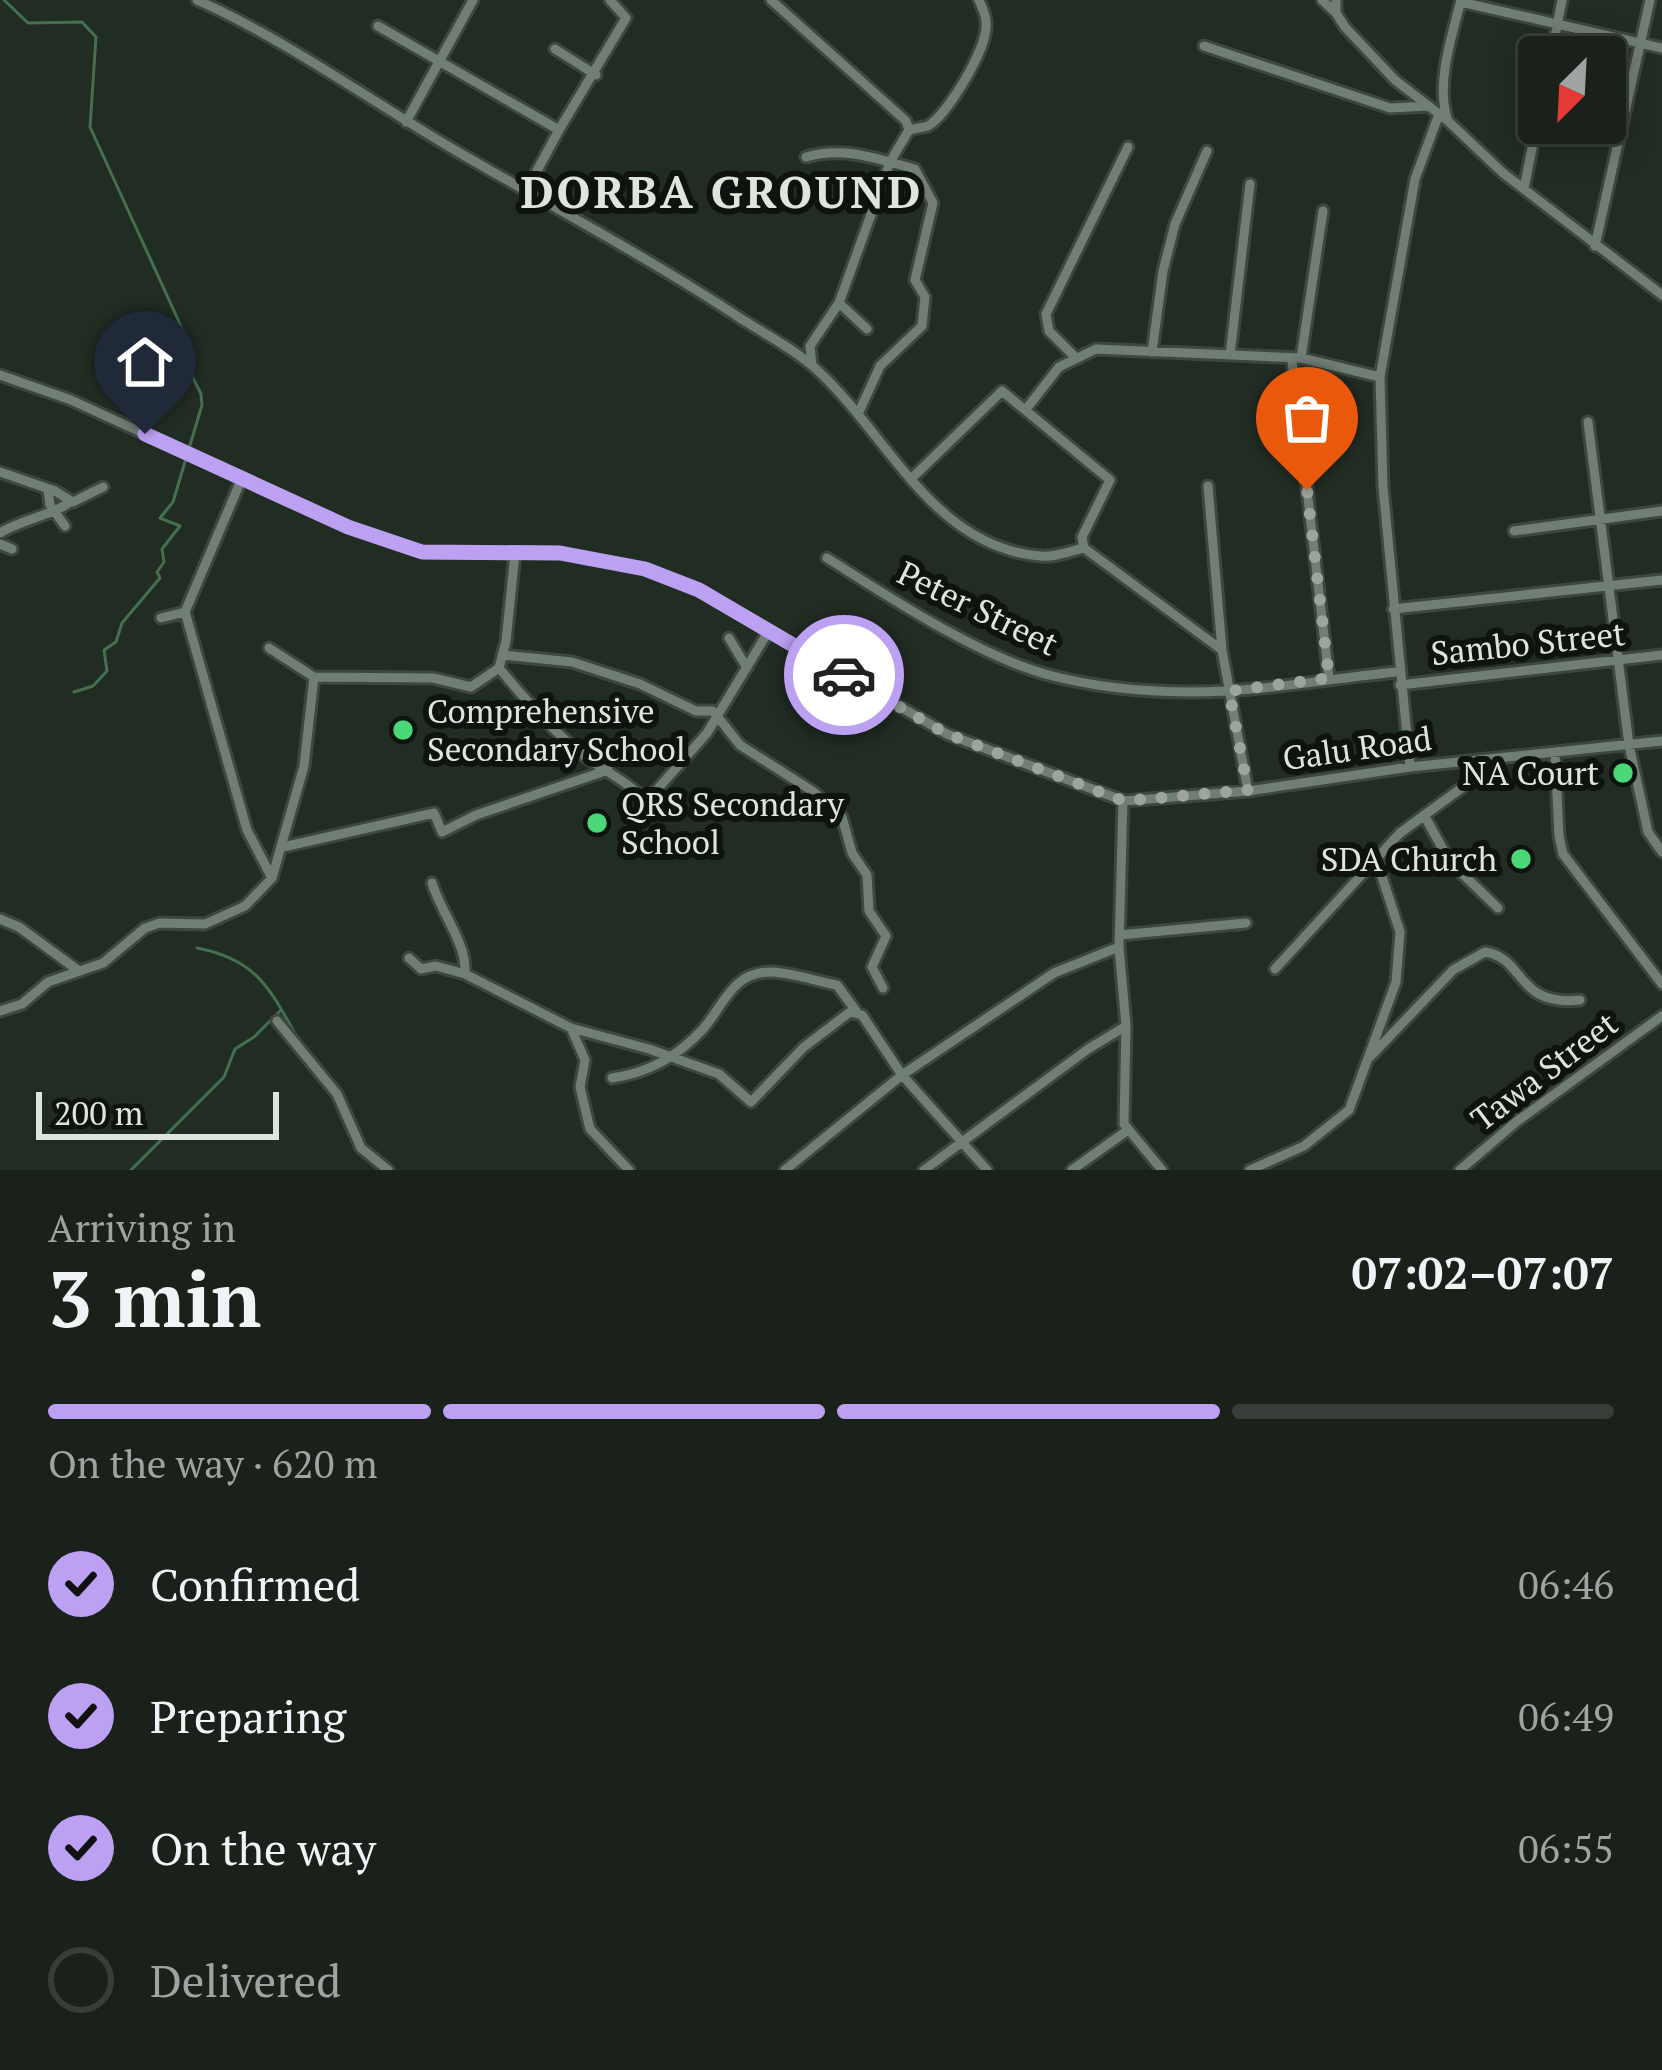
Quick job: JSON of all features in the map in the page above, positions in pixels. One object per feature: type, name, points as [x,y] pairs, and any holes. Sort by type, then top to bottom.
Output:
[{"type":"street","points":[[197,0],[706,296],[812,365],[860,412],[911,479],[967,533],[991,547],[1044,557],[1084,548]]},
{"type":"street","points":[[406,122],[473,0]]},
{"type":"street","points":[[526,191],[626,19],[610,0]]},
{"type":"street","points":[[771,0],[906,121],[909,130]]},
{"type":"street","points":[[812,365],[810,346],[839,303],[900,143],[909,130],[927,127],[946,107],[977,56],[986,34],[980,0]]},
{"type":"street","points":[[1322,0],[1395,80],[1595,246],[1662,295]]},
{"type":"street","points":[[1336,0],[1336,13]]},
{"type":"street","points":[[1555,36],[1562,0]]},
{"type":"street","points":[[1595,246],[1650,0]]},
{"type":"street","points":[[1410,767],[1383,487],[1380,377],[1415,179],[1444,117],[1443,82],[1461,1],[1662,48]]},
{"type":"street","points":[[378,26],[559,130]]},
{"type":"street","points":[[1204,46],[1390,108],[1429,106]]},
{"type":"street","points":[[555,50],[596,75]]},
{"type":"street","points":[[1524,188],[1533,144]]},
{"type":"street","points":[[1075,357],[1049,331],[1046,314],[1128,147]]},
{"type":"street","points":[[1152,352],[1175,224],[1207,151]]},
{"type":"street","points":[[806,157],[853,152],[915,169],[933,202],[915,280],[925,297],[922,326],[880,365],[860,412]]},
{"type":"street","points":[[1230,355],[1250,184]]},
{"type":"street","points":[[1323,211],[1296,360],[1329,678]]},
{"type":"street","points":[[839,303],[867,329]]},
{"type":"street","points":[[1027,408],[1059,367],[1096,349],[1296,360],[1380,377]]},
{"type":"street","name":"Galu Road","points":[[0,375],[71,400],[348,527],[422,552],[560,553],[645,569],[699,590],[947,734],[1124,801],[1662,741]]},
{"type":"street","points":[[911,479],[1002,392],[1110,480],[1082,537],[1084,548],[1222,650]]},
{"type":"street","points":[[1588,422],[1629,745],[1648,832],[1662,852]]},
{"type":"street","points":[[0,472],[71,501]]},
{"type":"street","points":[[242,478],[185,612],[247,830],[272,878]]},
{"type":"street","points":[[1208,486],[1222,650],[1248,790]]},
{"type":"street","points":[[0,533],[103,487]]},
{"type":"street","points":[[47,490],[52,510],[64,526]]},
{"type":"street","points":[[1514,531],[1662,511]]},
{"type":"street","points":[[0,544],[12,549]]},
{"type":"street","points":[[269,648],[314,677],[433,677],[471,687],[499,668],[514,553]]},
{"type":"street","name":"Peter Street","points":[[827,558],[883,594],[1041,673],[1104,687],[1229,691],[1399,672]]},
{"type":"street","points":[[1393,609],[1662,580]]},
{"type":"street","points":[[160,618],[185,612]]},
{"type":"street","points":[[499,668],[580,753],[630,783],[647,801],[707,733],[768,632]]},
{"type":"street","points":[[729,638],[747,668]]},
{"type":"street","points":[[502,655],[572,662],[640,684],[697,711],[719,715],[740,745],[814,792],[842,817],[852,853],[867,875],[869,911],[886,936],[872,967],[883,988]]},
{"type":"street","name":"Sambo Street","points":[[1400,685],[1662,655]]},
{"type":"street","points":[[0,1011],[22,1004],[48,982],[103,963],[145,928],[160,923],[205,924],[245,906],[272,878],[304,766],[314,677]]},
{"type":"street","points":[[1556,754],[1558,836],[1563,854],[1662,983]]},
{"type":"street","points":[[1274,969],[1376,858],[1424,815],[1501,759]]},
{"type":"street","points":[[283,848],[434,813],[442,832],[476,815],[608,770]]},
{"type":"street","points":[[1124,801],[1119,941],[1126,1026],[1124,1124],[1162,1170]]},
{"type":"street","points":[[1424,815],[1450,862],[1498,908]]},
{"type":"street","points":[[1250,1170],[1304,1146],[1349,1110],[1396,982],[1400,932],[1376,858]]},
{"type":"street","points":[[432,883],[466,957],[465,974]]},
{"type":"street","points":[[0,920],[20,927],[79,971]]},
{"type":"street","points":[[784,1170],[902,1075],[1054,974],[1119,941],[1246,922]]},
{"type":"street","points":[[1367,1060],[1454,970],[1485,952],[1504,959],[1532,991],[1553,1003],[1580,1000]]},
{"type":"street","points":[[409,958],[421,969],[436,966],[465,974],[571,1028],[719,1074],[751,1102],[804,1047],[856,1011]]},
{"type":"street","points":[[612,1078],[635,1075],[671,1057],[706,1026],[724,996],[750,977],[770,972],[837,985],[902,1075],[987,1170]]},
{"type":"street","name":"Tawa Street","points":[[1460,1170],[1516,1121],[1662,1016]]},
{"type":"street","points":[[277,1021],[338,1094],[361,1148],[388,1170]]},
{"type":"street","points":[[924,1170],[1126,1026]]},
{"type":"street","points":[[571,1028],[585,1060],[580,1088],[590,1129],[629,1170]]},
{"type":"street","points":[[1072,1170],[1128,1130]]},
{"type":"waterway","points":[[4,0],[28,23],[82,22],[96,37],[90,127],[180,324],[187,351],[184,360],[201,394],[202,405],[173,502],[160,518],[180,526],[162,549],[160,578],[122,623],[116,642],[104,650],[107,671],[93,686],[74,692]]},
{"type":"waterway","points":[[197,948],[250,970],[272,994],[301,1044]]},
{"type":"waterway","points":[[131,1170],[224,1077],[235,1049],[280,1011]]},
{"type":"way so far","points":[[844,675],[947,734],[1124,801],[1248,790],[1229,691],[1329,678],[1307,490]]},
{"type":"place","name":"Comprehensive Secondary School","points":[[403,730]]},
{"type":"place","name":"NA Court","points":[[1623,773]]},
{"type":"place","name":"QRS Secondary School","points":[[597,823]]},
{"type":"place","name":"SDA Church","points":[[1521,859]]},
{"type":"district","name":"DORBA GROUND","points":[[722,192]]},
{"type":"route","points":[[145,434],[348,527],[422,552],[560,553],[645,569],[699,590],[844,675]]}]
